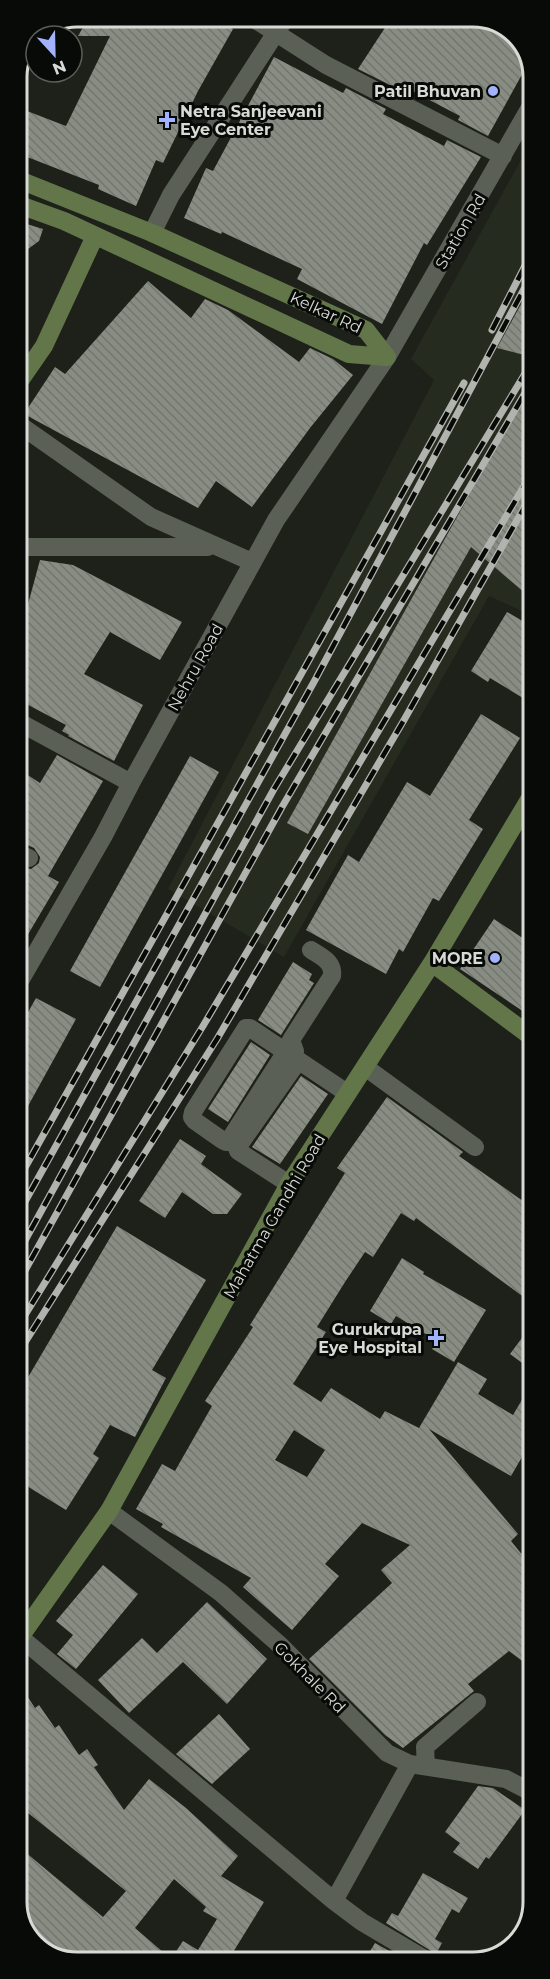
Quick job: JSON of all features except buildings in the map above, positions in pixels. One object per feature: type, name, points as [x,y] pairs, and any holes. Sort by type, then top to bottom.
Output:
[{"type":"street","points":[[152,233],[171,195],[280,27]]},
{"type":"street","points":[[285,27],[326,65],[503,156]]},
{"type":"street","name":"Station Rd","points":[[387,357],[523,120]]},
{"type":"street","name":"Kelkar Rd","points":[[27,183],[152,233],[366,330],[387,357]]},
{"type":"street","name":"Kelkar Rd","points":[[27,208],[64,221],[349,354],[387,357]]},
{"type":"street","points":[[27,371],[44,346],[95,236]]},
{"type":"street","name":"Nehru Road","points":[[27,968],[103,837],[130,783],[276,520],[387,357]]},
{"type":"street","points":[[27,430],[151,517],[252,562]]},
{"type":"street","points":[[27,547],[216,547]]},
{"type":"street","points":[[27,726],[130,783]]},
{"type":"street","name":"Mahatma Gandhi Road","points":[[27,1628],[109,1511],[289,1184],[432,963],[523,810]]},
{"type":"street","points":[[289,1184],[238,1151],[237,1148],[295,1051],[291,1040],[332,976],[330,963],[311,950]]},
{"type":"street","points":[[432,963],[523,1031]]},
{"type":"street","points":[[292,1057],[226,1142],[192,1117],[243,1030],[250,1028],[347,1093]]},
{"type":"street","points":[[364,1067],[475,1147]]},
{"type":"street","name":"Gokhale Rd","points":[[109,1511],[221,1593],[281,1646],[387,1753],[418,1765],[506,1779],[523,1788]]},
{"type":"street","points":[[27,1646],[334,1901],[362,1922],[413,1952]]},
{"type":"street","points":[[334,1901],[418,1765],[425,1747],[477,1701]]},
{"type":"shaded area","points":[[523,156],[523,611],[489,596],[284,957],[168,889],[434,380],[411,359]]},
{"type":"railway","points":[[492,330],[523,270]]},
{"type":"railway","points":[[27,1198],[315,680],[523,291]]},
{"type":"railway","points":[[27,1237],[274,789],[523,377]]},
{"type":"railway","points":[[27,1164],[464,383]]},
{"type":"railway","points":[[27,1267],[282,807],[523,396]]},
{"type":"railway","points":[[27,1312],[203,1026],[523,488]]},
{"type":"railway","points":[[27,1339],[217,1039],[404,720],[523,510]]},
{"type":"place","name":"Patil Bhuvan","points":[[493,91]]},
{"type":"place","name":"Netra Sanjeevani Eye Center","points":[[167,120]]},
{"type":"place","name":"MORE","points":[[495,958]]},
{"type":"place","name":"Gurukrupa Eye Hospital","points":[[436,1338]]}]
